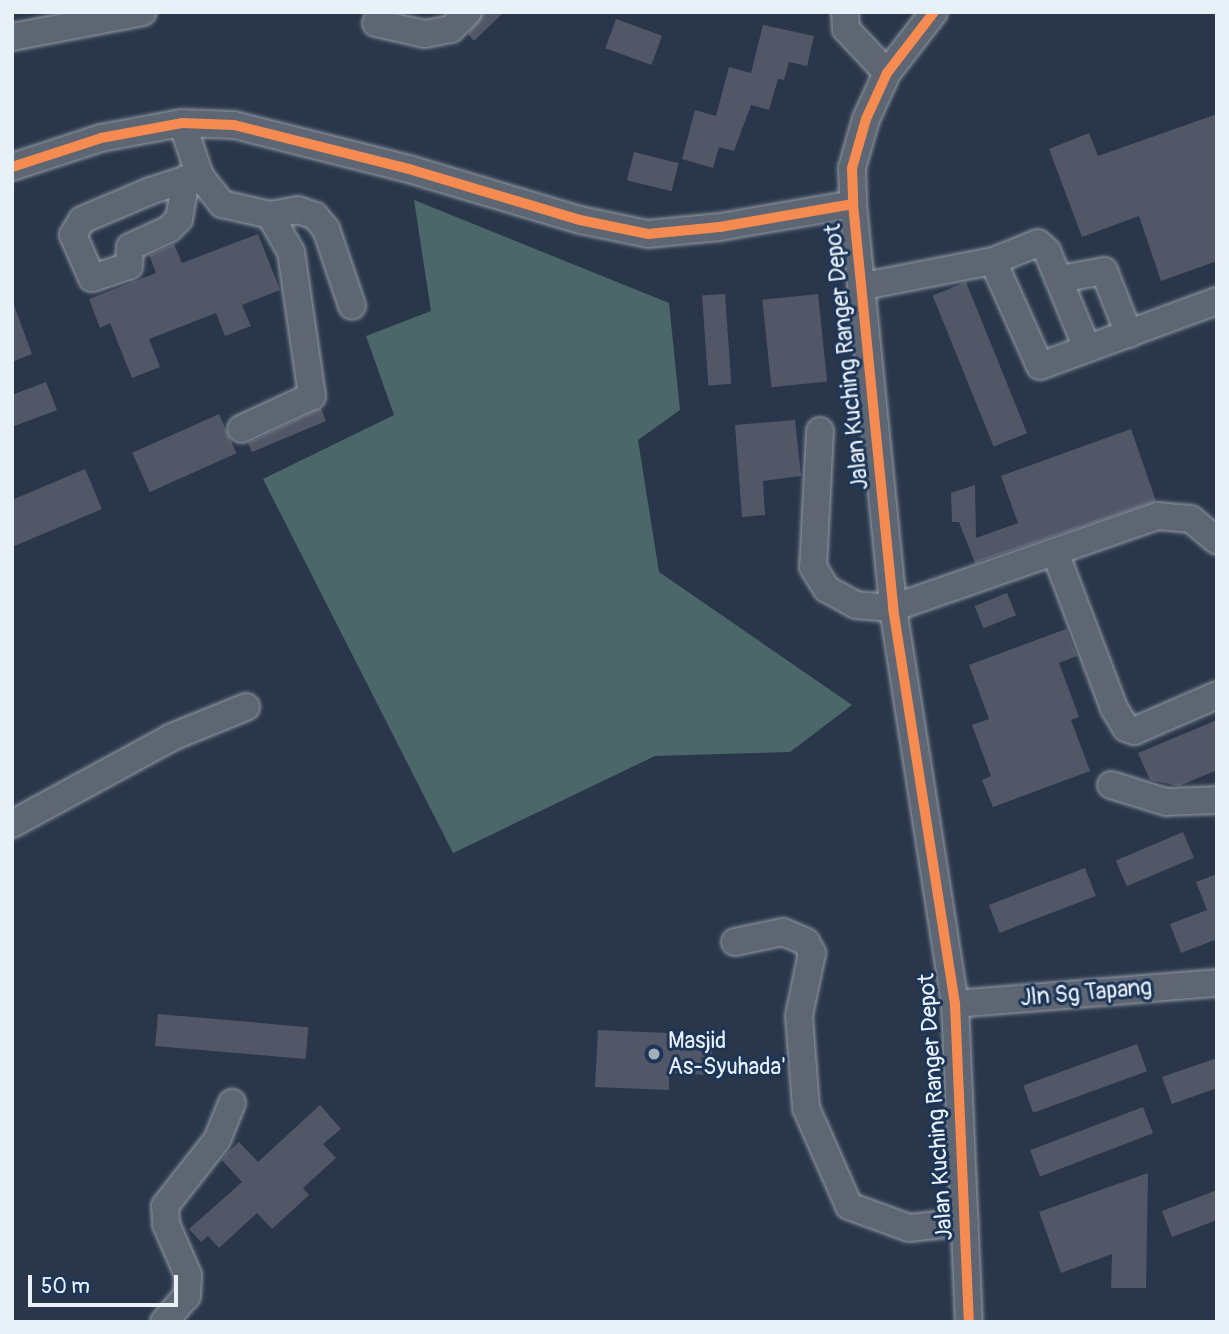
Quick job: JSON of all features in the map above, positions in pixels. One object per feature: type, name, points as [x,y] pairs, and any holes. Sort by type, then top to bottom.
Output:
[{"type":"street","points":[[12,37],[143,12]]},
{"type":"street","points":[[376,23],[425,34],[452,29],[468,12]]},
{"type":"street","points":[[845,12],[846,29],[887,73]]},
{"type":"street","points":[[853,204],[852,168],[858,142],[887,73],[934,12]]},
{"type":"street","points":[[130,247],[169,229],[179,219],[193,177],[182,123]]},
{"type":"street","name":"Jalan Kuching Ranger Depot","points":[[12,167],[101,138],[182,123],[234,125],[333,148],[580,220],[648,234],[720,227],[853,204],[864,286],[893,608],[955,1004],[969,1322]]},
{"type":"street","points":[[114,206],[130,247],[129,266],[97,279],[86,271],[73,235],[76,227],[114,206],[193,177]]},
{"type":"street","points":[[193,177],[222,205],[270,215],[298,210],[314,216],[326,229],[352,306]]},
{"type":"street","points":[[241,429],[312,396],[290,252],[270,215]]},
{"type":"street","points":[[864,286],[993,261],[1038,243],[1047,250],[1087,348]]},
{"type":"street","points":[[993,261],[1040,366],[1217,301]]},
{"type":"street","points":[[1060,279],[1104,271],[1129,334]]},
{"type":"street","points":[[820,432],[813,567],[827,589],[856,606],[893,608],[1157,516],[1191,519],[1217,541]]},
{"type":"street","points":[[1055,552],[1114,708],[1126,728],[1134,731],[1217,695]]},
{"type":"street","points":[[12,824],[172,737],[246,707]]},
{"type":"street","points":[[1111,785],[1166,802],[1217,800]]},
{"type":"street","points":[[734,942],[783,932],[806,942],[812,953],[799,1016],[807,1108],[849,1206],[909,1227],[965,1222]]},
{"type":"street","name":"Jln Sg Tapang","points":[[955,1004],[1217,982]]},
{"type":"street","points":[[164,1322],[187,1296],[188,1275],[166,1224],[165,1206],[217,1140],[232,1103]]},
{"type":"green space","points":[[414,200],[669,303],[680,410],[638,440],[659,572],[852,705],[790,752],[655,756],[453,853],[263,479],[394,415],[366,336],[431,311]]},
{"type":"building","points":[[483,12],[504,12],[474,41],[468,34]]},
{"type":"building","points":[[616,19],[662,36],[651,65],[605,48]]},
{"type":"building","points":[[763,25],[814,36],[807,66],[789,62],[784,80],[778,79],[769,110],[751,105],[734,151],[719,147],[713,168],[682,159],[695,110],[716,116],[729,67],[751,73]]},
{"type":"building","points":[[1217,114],[1217,261],[1161,281],[1139,216],[1082,237],[1049,149],[1089,133],[1098,156]]},
{"type":"building","points":[[634,152],[679,163],[672,191],[627,180]]},
{"type":"building","points":[[258,234],[280,290],[242,305],[251,326],[225,336],[216,313],[149,339],[160,367],[132,378],[110,323],[100,328],[89,299],[156,273],[149,255],[174,244],[182,263]]},
{"type":"building","points":[[966,282],[1027,433],[994,447],[933,295]]},
{"type":"building","points":[[725,294],[731,384],[708,385],[702,296]]},
{"type":"building","points":[[818,294],[827,382],[772,387],[762,300]]},
{"type":"building","points":[[14,305],[32,354],[12,362],[12,306]]},
{"type":"building","points":[[46,382],[57,410],[12,427],[12,395]]},
{"type":"building","points":[[321,408],[326,421],[252,452],[248,443]]},
{"type":"building","points":[[219,414],[236,453],[150,492],[132,453]]},
{"type":"building","points":[[795,420],[801,476],[763,481],[765,515],[742,517],[735,425]]},
{"type":"building","points":[[1131,429],[1156,501],[975,563],[959,522],[952,522],[951,493],[975,485],[976,538],[1018,523],[1001,476]]},
{"type":"building","points":[[85,469],[102,509],[12,547],[12,500]]},
{"type":"building","points":[[1007,593],[1016,615],[984,628],[975,606]]},
{"type":"building","points":[[1066,629],[1077,656],[1059,663],[1079,717],[1071,720],[1090,771],[993,807],[982,780],[991,776],[972,725],[989,719],[969,665]]},
{"type":"building","points":[[1217,720],[1217,770],[1179,786],[1150,780],[1138,753]]},
{"type":"building","points":[[1183,832],[1194,858],[1127,886],[1116,861]]},
{"type":"building","points":[[1085,868],[1096,896],[1000,933],[989,905]]},
{"type":"building","points":[[1217,874],[1217,939],[1181,953],[1170,924],[1207,910],[1196,882]]},
{"type":"building","points":[[158,1014],[308,1027],[306,1059],[155,1046]]},
{"type":"building","name":"Masjid As-Syuhada'","points":[[598,1030],[713,1035],[711,1075],[669,1073],[669,1090],[595,1087]]},
{"type":"building","points":[[1137,1044],[1147,1071],[1033,1113],[1023,1085]]},
{"type":"building","points":[[1217,1058],[1217,1088],[1172,1104],[1162,1077]]},
{"type":"building","points":[[320,1105],[341,1129],[323,1144],[336,1158],[303,1188],[309,1195],[272,1229],[257,1213],[219,1248],[208,1236],[201,1242],[189,1229],[242,1182],[222,1160],[226,1154],[239,1142],[258,1162]]},
{"type":"building","points":[[1143,1107],[1153,1133],[1040,1177],[1030,1150]]},
{"type":"building","points":[[1148,1173],[1146,1288],[1111,1288],[1112,1254],[1061,1273],[1039,1212]]},
{"type":"building","points":[[1217,1190],[1217,1220],[1172,1237],[1162,1211]]},
{"type":"cycle path","points":[[934,12],[887,73],[866,119],[852,168],[853,204],[893,608],[955,1004],[969,1322]]},
{"type":"cycle path","points":[[12,167],[101,138],[182,123],[234,125],[409,169],[580,220],[648,234],[720,227],[853,204]]},
{"type":"place","name":"Masjid As-Syuhada'","points":[[654,1054]]}]
